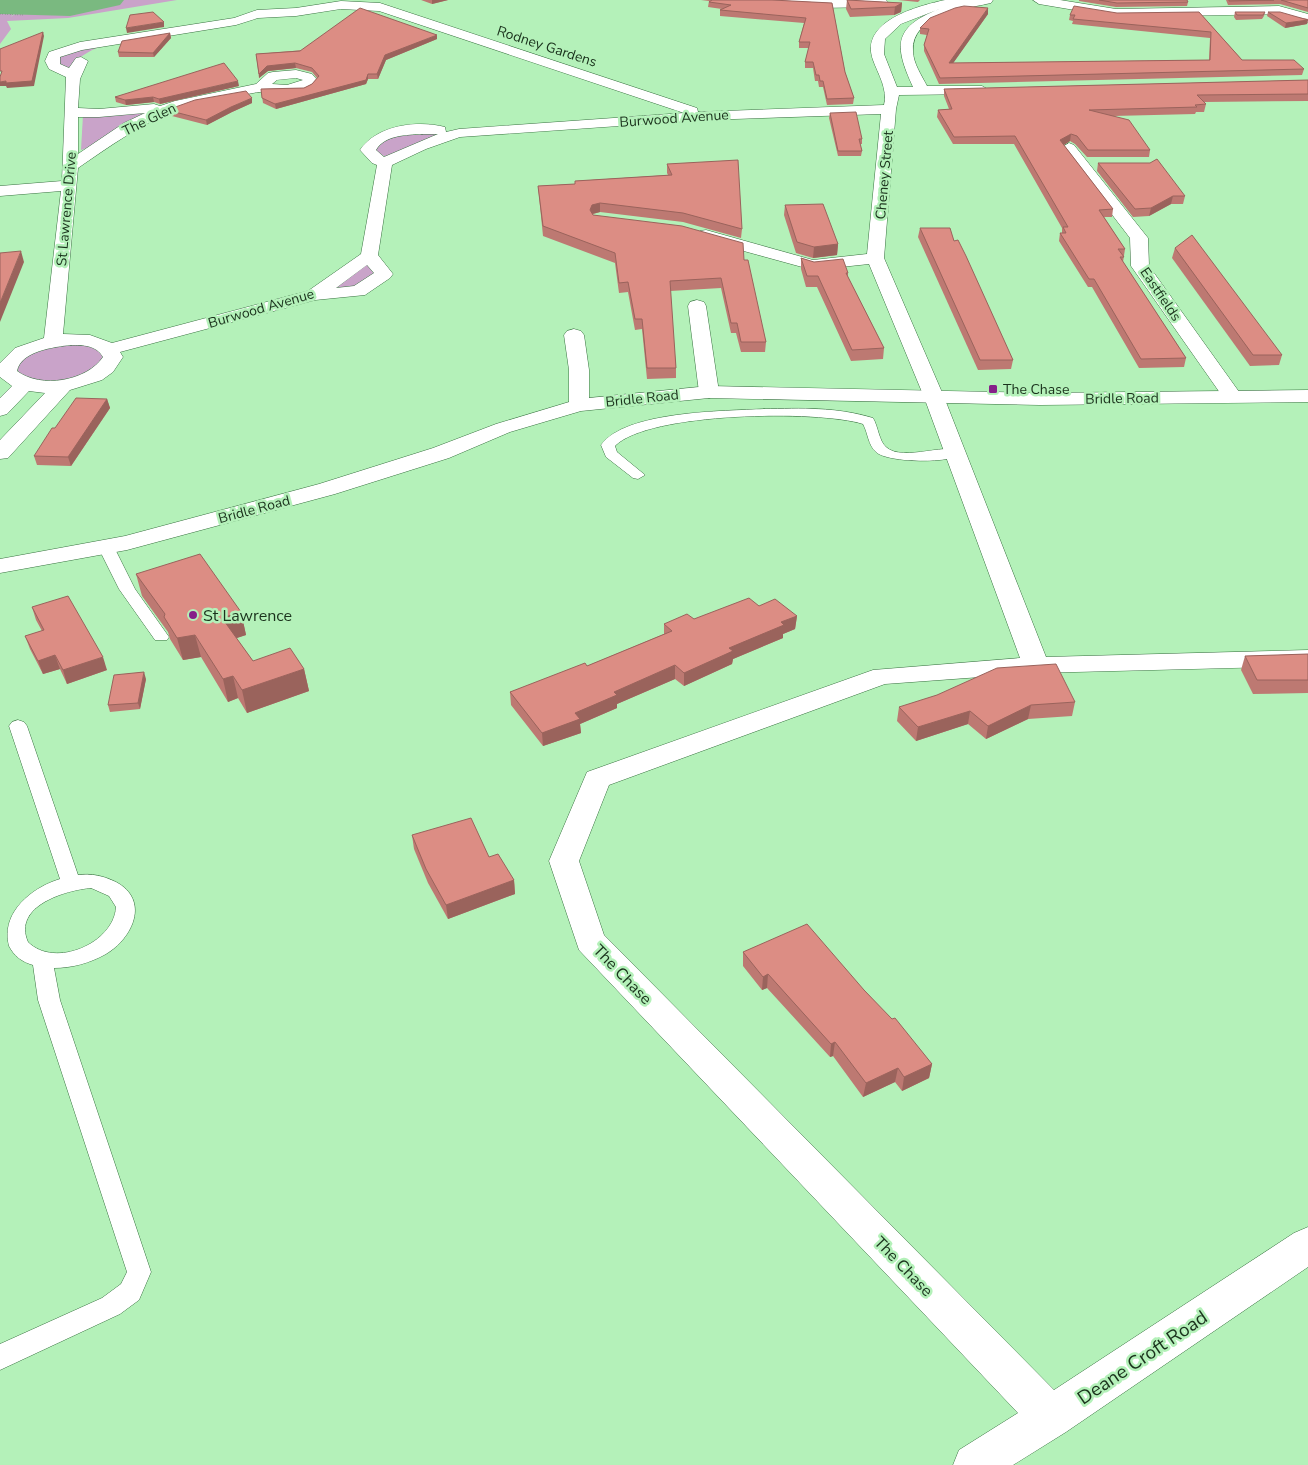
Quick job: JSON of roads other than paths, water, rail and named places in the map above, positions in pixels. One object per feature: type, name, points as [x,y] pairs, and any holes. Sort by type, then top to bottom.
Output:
[{"type":"street","points":[[772,0],[815,4],[877,1],[941,13]]},
{"type":"street","name":"Cheney Street","points":[[934,397],[875,258],[890,109],[893,102],[893,92],[878,50],[882,32],[894,23],[926,10],[961,0]]},
{"type":"street","points":[[922,92],[906,51],[908,32],[916,25],[941,13],[987,0]]},
{"type":"street","points":[[1039,0],[1116,13],[1279,10],[1308,18]]},
{"type":"street","name":"Rodney Gardens","points":[[122,40],[236,21],[273,19],[296,12],[346,2],[379,3],[705,116]]},
{"type":"street","points":[[74,76],[54,66],[52,61],[54,55],[80,46],[122,40]]},
{"type":"street","name":"St Lawrence Drive","points":[[53,342],[72,165],[71,112],[74,76],[78,64],[93,52],[122,40]]},
{"type":"street","name":"The Glen","points":[[72,165],[129,126],[175,105],[265,86]]},
{"type":"street","points":[[893,92],[1000,90]]},
{"type":"street","points":[[71,112],[136,111],[175,105]]},
{"type":"street","name":"Burwood Avenue","points":[[459,133],[416,146],[385,163],[377,160],[368,150],[370,144],[388,135],[430,130],[459,133],[705,116],[890,109]]},
{"type":"street","name":"Eastfields","points":[[1069,148],[1139,238],[1140,266],[1232,396]]},
{"type":"street","name":"Burwood Avenue","points":[[110,350],[314,295],[359,291],[384,274],[368,256],[385,163]]},
{"type":"street","points":[[1083,164],[1102,164]]},
{"type":"street","points":[[0,191],[70,185]]},
{"type":"street","points":[[692,231],[812,264],[875,258]]},
{"type":"street","points":[[697,306],[709,392]]},
{"type":"street","points":[[574,335],[579,370],[579,405]]},
{"type":"street","points":[[90,340],[103,344],[110,350],[113,357],[110,364],[102,372],[64,386],[24,385],[13,380],[7,373],[12,360],[26,350],[53,342],[90,340]]},
{"type":"street","points":[[0,410],[24,385]]},
{"type":"street","points":[[0,453],[64,386]]},
{"type":"street","name":"Bridle Road","points":[[0,566],[106,547],[327,489],[441,453],[503,428],[579,405],[709,392],[1040,399],[1308,396]]},
{"type":"street","points":[[934,397],[1036,665]]},
{"type":"street","name":"The Chase","points":[[1052,1418],[590,941],[564,861],[597,779],[882,676],[1036,665],[1308,658]]},
{"type":"street","name":"Deane Croft Road","points":[[974,1465],[1052,1418],[1308,1245]]},
{"type":"lane","points":[[638,475],[611,454],[608,445],[614,437],[657,422],[690,417],[747,414],[847,414],[868,421],[880,449],[887,454],[910,456],[956,453]]},
{"type":"lane","points":[[106,547],[127,589],[161,637]]},
{"type":"lane","points":[[18,726],[71,882]]},
{"type":"lane","points":[[91,880],[108,884],[120,892],[126,905],[125,919],[117,934],[102,947],[83,956],[62,961],[42,960],[27,954],[18,945],[9,920],[29,902],[48,889],[71,882],[91,880]]},
{"type":"lane","points":[[0,1357],[111,1306],[130,1292],[139,1272],[49,1000],[42,960]]},
{"type":"waterway","points":[[0,7],[70,9],[112,0]]},
{"type":"place","name":"The Chase","points":[[993,389]]},
{"type":"place","name":"St Lawrence","points":[[193,615]]}]
